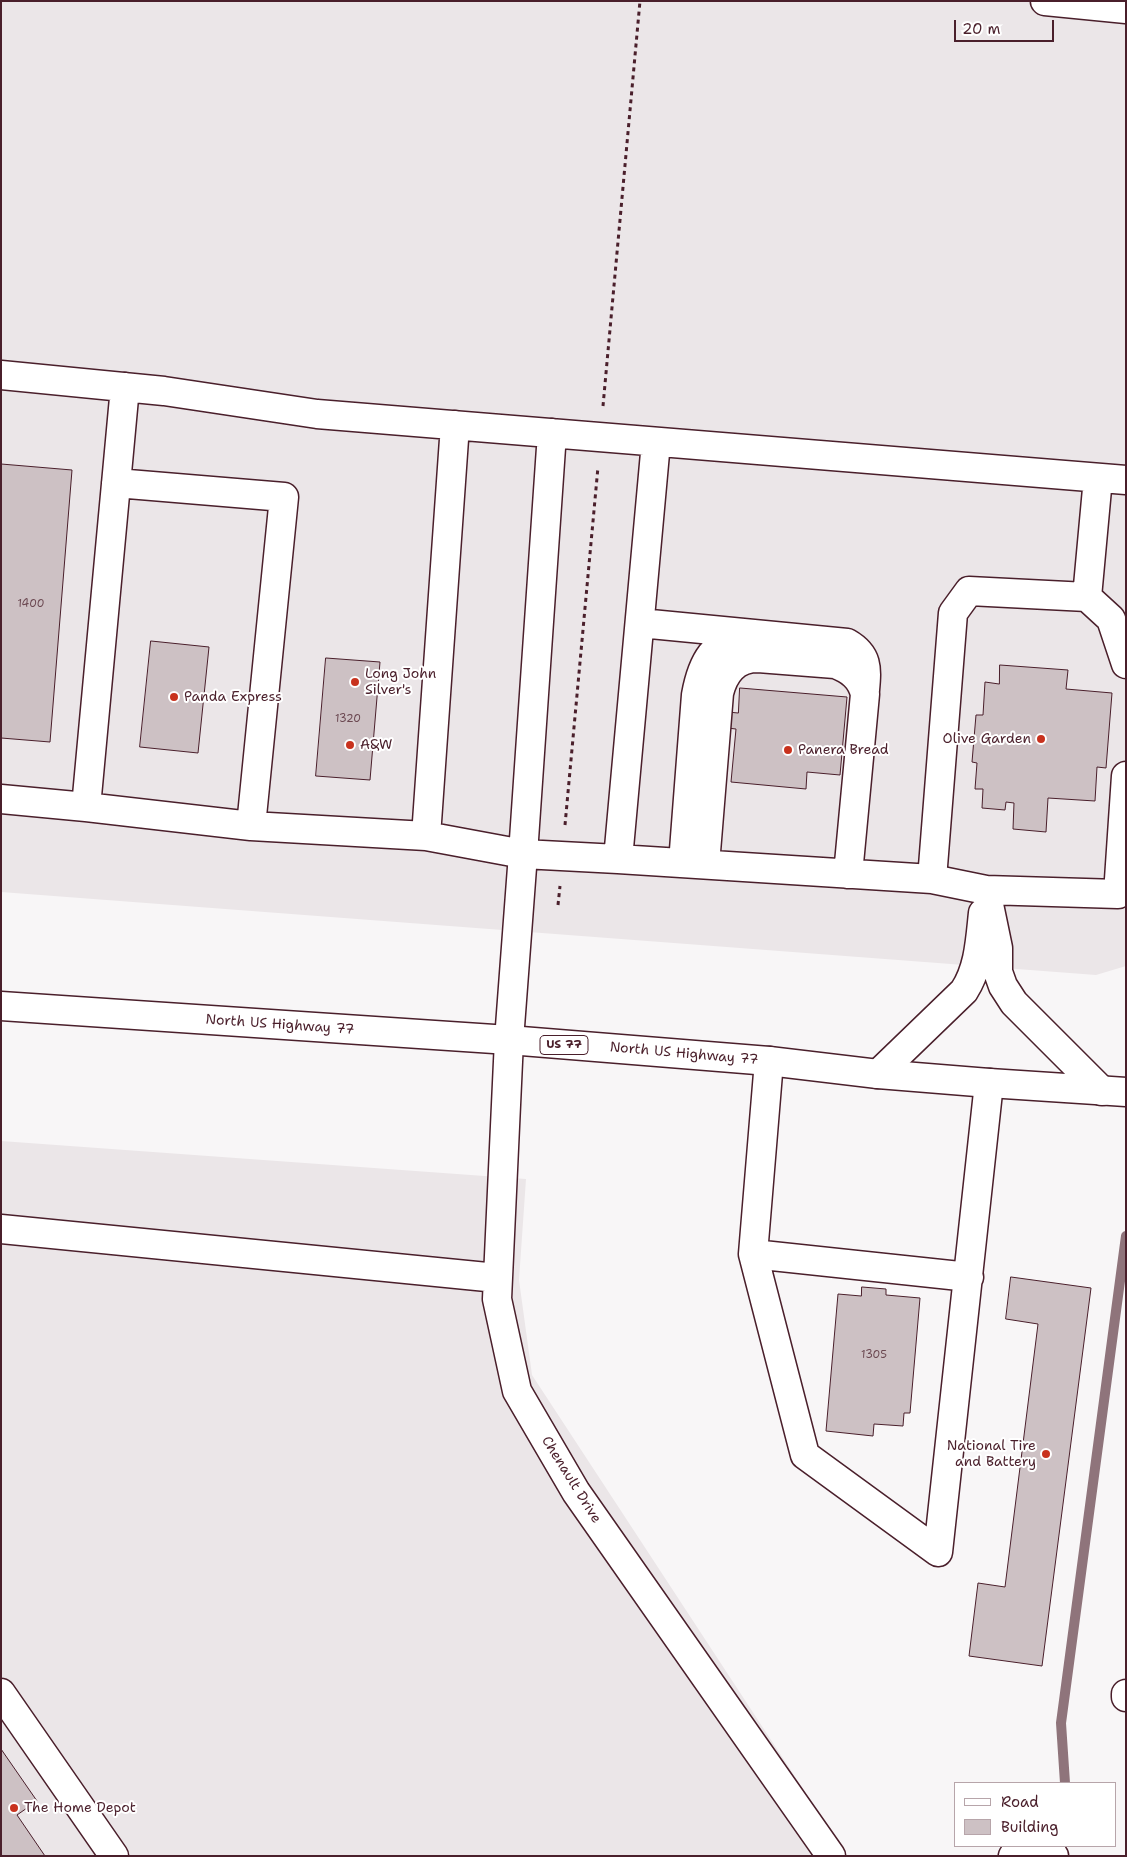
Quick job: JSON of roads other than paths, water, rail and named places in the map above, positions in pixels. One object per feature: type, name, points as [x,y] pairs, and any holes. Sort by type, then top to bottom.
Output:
[{"type":"main road","points":[[1045,1],[1126,9]]},
{"type":"main road","points":[[1,375],[164,391],[317,414],[1126,480]]},
{"type":"main road","points":[[86,807],[125,387]]},
{"type":"main road","points":[[426,836],[455,425]]},
{"type":"main road","name":"Chenault Drive","points":[[552,433],[524,854],[509,1040],[497,1299],[516,1391],[576,1492],[831,1856]]},
{"type":"main road","points":[[618,859],[656,442]]},
{"type":"main road","points":[[1086,597],[1098,478]]},
{"type":"main road","points":[[116,483],[284,497],[251,826]]},
{"type":"main road","points":[[932,879],[952,613],[969,591],[1086,597],[1111,619],[1126,664]]},
{"type":"main road","points":[[640,623],[847,643],[856,648],[863,657],[867,667],[848,874]]},
{"type":"main road","points":[[694,864],[696,695],[699,678],[704,664],[713,652],[726,641],[736,636],[752,633]]},
{"type":"main road","points":[[694,864],[718,693],[722,680],[736,663],[750,658],[836,664],[847,668],[856,675],[862,684],[865,694]]},
{"type":"main road","points":[[1,799],[251,826],[426,836],[524,854],[932,879],[986,890],[1118,894],[1126,776]]},
{"type":"main road","points":[[878,1074],[959,996],[972,979],[976,966],[986,890]]},
{"type":"main road","points":[[986,890],[998,948],[998,972],[1003,986],[1014,1003],[1114,1092]]},
{"type":"main road","name":"North US Highway 77","points":[[1,1006],[509,1040],[769,1061],[878,1074],[1114,1092]]},
{"type":"main road","points":[[769,1061],[753,1254],[805,1455],[938,1552],[989,1083]]},
{"type":"main road","points":[[1,1229],[497,1278]]},
{"type":"main road","points":[[753,1254],[969,1277]]},
{"type":"main road","points":[[1,1693],[114,1856]]},
{"type":"main road","points":[[1014,1856],[1021,1852],[1054,1856]]},
{"type":"waterway","points":[[1065,1782],[1061,1723],[1126,1236]]},
{"type":"place","name":"Long John Silver's","points":[[355,682]]},
{"type":"place","name":"Panda Express","points":[[174,697]]},
{"type":"place","name":"Olive Garden","points":[[1041,739]]},
{"type":"place","name":"A&W","points":[[350,745]]},
{"type":"place","name":"Panera Bread","points":[[788,750]]},
{"type":"place","name":"National Tire and Battery","points":[[1046,1454]]},
{"type":"place","name":"The Home Depot","points":[[14,1808]]}]
